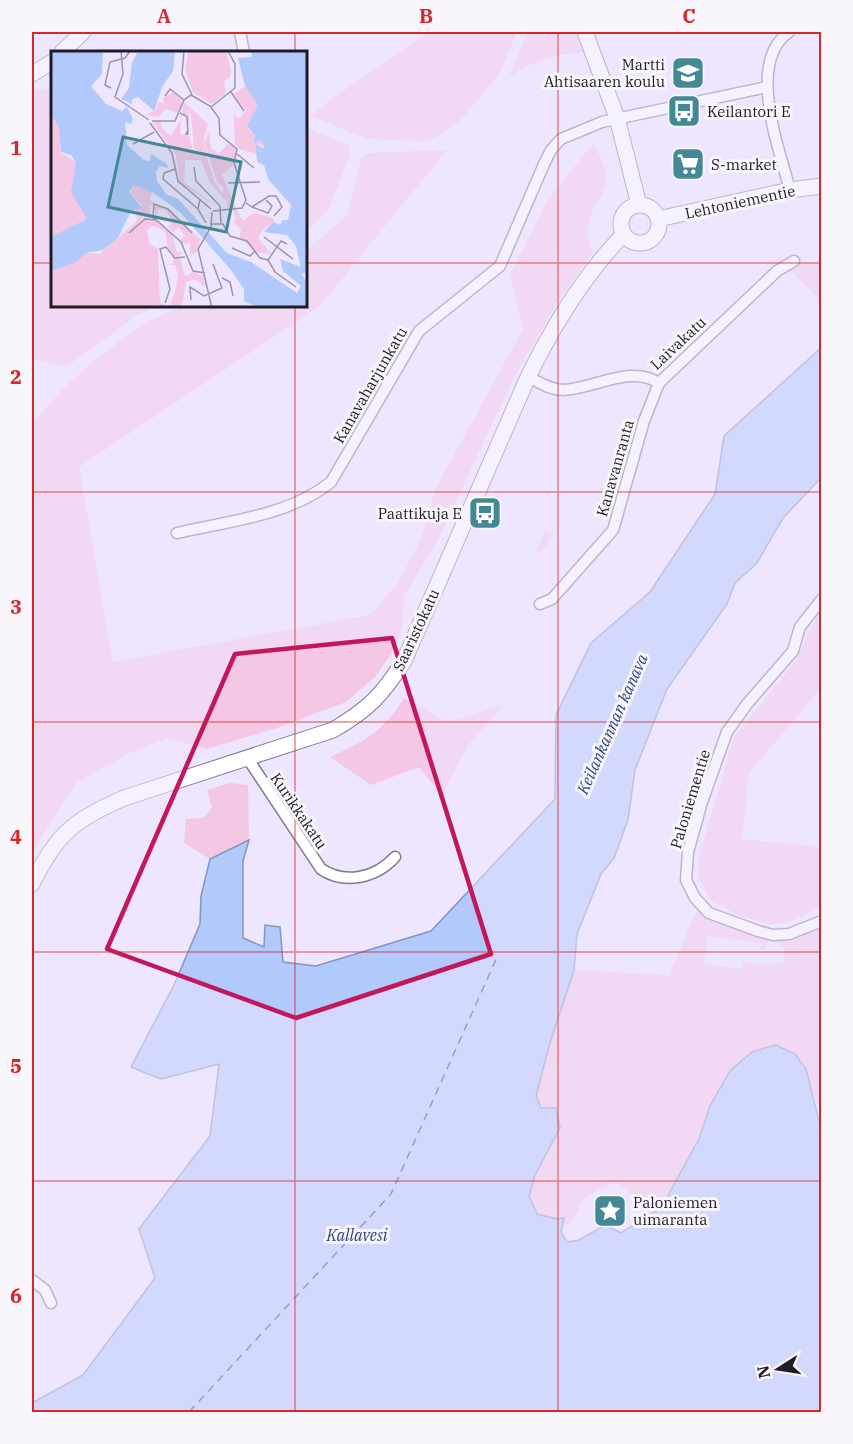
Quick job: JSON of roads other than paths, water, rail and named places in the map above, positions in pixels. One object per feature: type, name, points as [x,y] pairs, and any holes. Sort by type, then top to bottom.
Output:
[{"type":"main road","points":[[63,51],[83,32]]},
{"type":"main road","points":[[585,32],[617,118],[639,205]]},
{"type":"main road","points":[[32,74],[51,63]]},
{"type":"main road","name":"Lehtoniementie","points":[[658,219],[790,190],[822,186]]},
{"type":"main road","points":[[639,205],[653,210],[658,219],[658,230],[648,241],[632,241],[624,234],[622,218],[628,209],[639,205]]},
{"type":"main road","name":"Saaristokatu","points":[[32,884],[48,852],[67,830],[94,810],[124,798],[333,730],[354,718],[384,693],[404,661],[549,334],[624,234]]},
{"type":"street","points":[[240,32],[244,51]]},
{"type":"street","points":[[789,32],[781,37],[769,60],[767,87],[790,190]]},
{"type":"street","name":"Kanavaharjunkatu","points":[[177,533],[288,508],[312,497],[331,482],[419,331],[500,266],[551,150],[561,139],[577,131],[617,118],[767,87]]},
{"type":"street","name":"Laivakatu","points":[[528,377],[550,388],[564,390],[638,375],[650,377],[659,383],[777,270],[794,261]]},
{"type":"street","name":"Kanavanranta","points":[[540,604],[552,599],[613,530],[644,421],[659,383]]},
{"type":"street","name":"Paloniementie","points":[[822,599],[800,627],[793,651],[747,704],[727,732],[690,842],[686,880],[696,898],[709,913],[758,931],[773,935],[789,934],[822,921]]},
{"type":"street","name":"Kurikkakatu","points":[[248,759],[321,869],[332,876],[358,877],[386,867],[395,857]]},
{"type":"street","points":[[32,1281],[45,1290],[51,1304]]},
{"type":"water","name":"Kallavesi","points":[[821,348],[821,478],[783,518],[757,563],[735,583],[727,604],[667,689],[635,770],[628,820],[614,858],[601,874],[577,934],[574,970],[549,1046],[536,1096],[541,1108],[556,1108],[560,1128],[535,1175],[529,1196],[537,1214],[557,1219],[564,1218],[561,1232],[567,1242],[579,1240],[605,1225],[621,1233],[661,1208],[699,1139],[710,1106],[730,1071],[752,1052],[776,1045],[795,1054],[806,1069],[821,1129],[821,1412],[32,1412],[32,1403],[83,1375],[155,1278],[139,1229],[210,1136],[219,1064],[161,1079],[131,1067],[174,985],[200,924],[201,896],[210,859],[249,840],[243,861],[243,938],[264,947],[265,925],[280,927],[283,962],[316,966],[431,931],[555,799],[556,715],[591,643],[650,592],[715,494],[724,436]]},
{"type":"place","name":"Martti Ahtisaaren koulu","points":[[688,73]]},
{"type":"place","name":"Keilantori E","points":[[684,111]]},
{"type":"place","name":"S-market","points":[[688,164]]},
{"type":"place","name":"Paattikuja E","points":[[485,513]]},
{"type":"place","name":"Paloniemen uimaranta","points":[[610,1211]]},
{"type":"water label","name":"Keilankannan kanava","points":[[612,724]]}]
